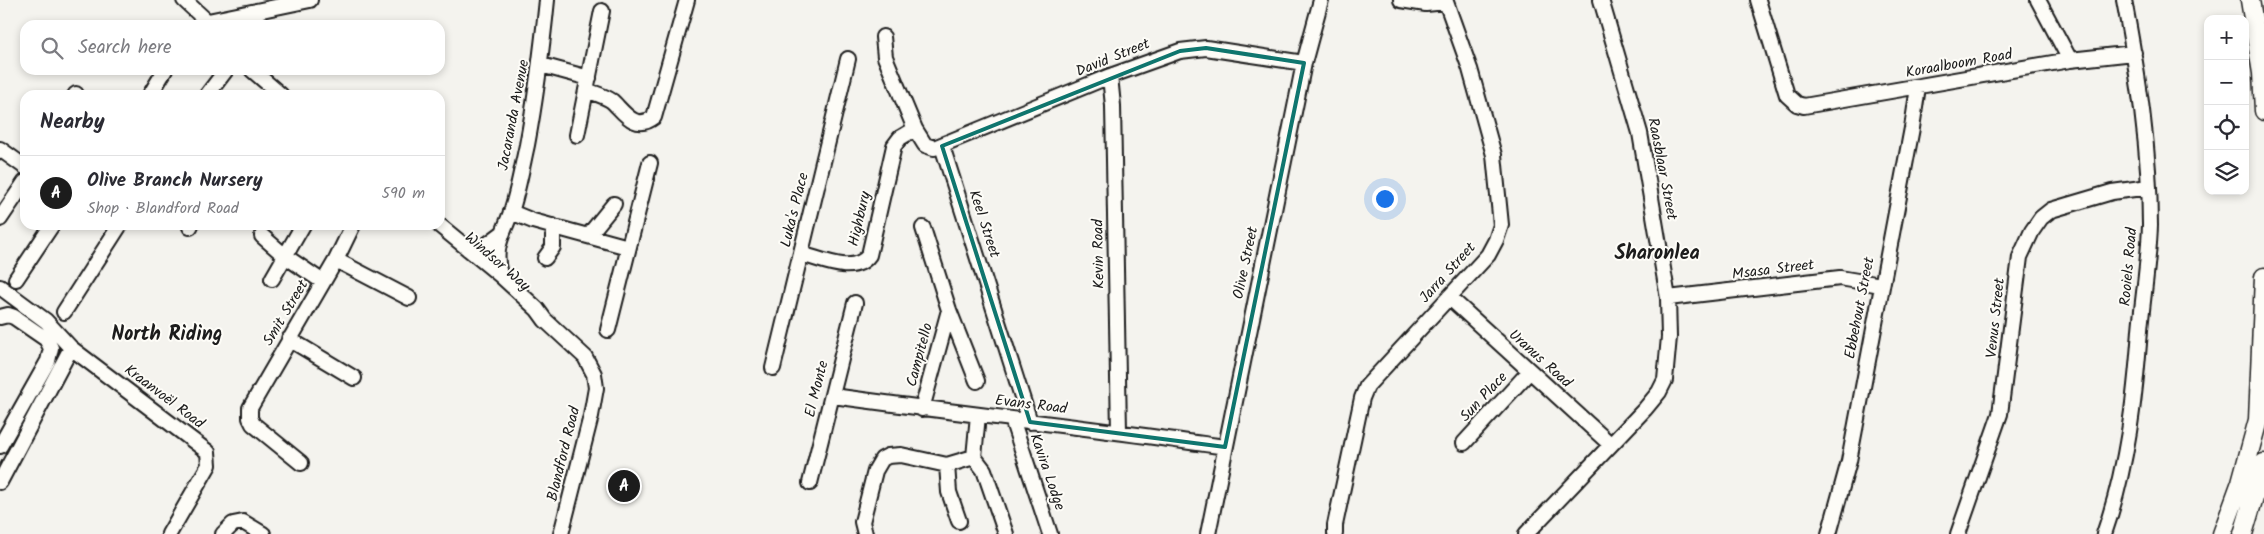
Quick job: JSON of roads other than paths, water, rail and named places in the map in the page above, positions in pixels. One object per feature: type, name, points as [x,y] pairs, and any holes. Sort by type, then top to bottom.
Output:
[{"type":"main road","points":[[2250,0],[2262,73],[2264,111]]},
{"type":"main road","points":[[2262,0],[2264,13]]},
{"type":"main road","points":[[2222,534],[2241,482],[2258,420],[2264,278]]},
{"type":"main road","points":[[2243,534],[2264,463]]},
{"type":"street","points":[[184,0],[206,20]]},
{"type":"street","points":[[220,20],[265,8],[307,0]]},
{"type":"street","name":"Jacaranda Avenue","points":[[500,275],[497,256],[500,234],[511,212],[526,146],[541,64],[547,0]]},
{"type":"street","points":[[541,64],[588,84],[612,101],[623,115],[629,119],[644,122],[654,117],[687,0]]},
{"type":"street","name":"Olive Street","points":[[1208,534],[1304,62],[1322,0]]},
{"type":"street","name":"Jarra Street","points":[[1335,534],[1335,525],[1360,407],[1367,386],[1492,248],[1499,233],[1501,212],[1494,155],[1470,69],[1447,1],[1426,4],[1401,0]]},
{"type":"street","name":"Raasblaar Street","points":[[1526,534],[1610,444],[1646,409],[1662,387],[1669,337],[1668,298],[1640,133],[1601,0]]},
{"type":"street","name":"Koraalboom Road","points":[[1758,0],[1784,88],[1790,100],[1804,106],[2070,60],[2134,53]]},
{"type":"street","points":[[2038,0],[2070,60]]},
{"type":"street","name":"Rooiels Road","points":[[2104,534],[2121,476],[2132,410],[2150,227],[2149,186],[2134,53],[2124,0]]},
{"type":"street","points":[[250,20],[265,8]]},
{"type":"street","points":[[577,135],[602,11]]},
{"type":"street","points":[[883,37],[885,57],[915,129],[929,147],[942,146]]},
{"type":"street","name":"David Street","points":[[942,146],[1110,76],[1164,55],[1193,48],[1206,48],[1304,62]]},
{"type":"street","name":"Luka's Place","points":[[772,368],[848,59]]},
{"type":"street","points":[[153,90],[162,75]]},
{"type":"street","points":[[212,90],[222,75]]},
{"type":"street","points":[[258,75],[276,90]]},
{"type":"street","name":"Kevin Road","points":[[1110,76],[1119,432]]},
{"type":"street","name":"Ebbehout Street","points":[[1829,534],[1840,501],[1849,461],[1912,128],[1918,87]]},
{"type":"street","name":"Highbury","points":[[801,254],[848,266],[860,264],[866,260],[869,255],[894,146],[900,138],[915,129]]},
{"type":"street","name":"Keel Street","points":[[942,146],[1030,422]]},
{"type":"street","points":[[1,149],[20,164]]},
{"type":"street","points":[[608,330],[650,163]]},
{"type":"street","name":"Venus Street","points":[[1958,534],[2000,414],[2007,369],[2017,270],[2023,248],[2041,218],[2051,210],[2112,192],[2149,186]]},
{"type":"street","points":[[0,219],[20,189]]},
{"type":"street","points":[[588,236],[614,204]]},
{"type":"street","points":[[511,212],[628,247]]},
{"type":"street","points":[[545,258],[553,247],[554,226]]},
{"type":"street","name":"Campitello","points":[[923,228],[949,310],[977,381]]},
{"type":"street","points":[[16,279],[49,230]]},
{"type":"street","points":[[64,312],[117,230]]},
{"type":"street","points":[[272,279],[300,230]]},
{"type":"street","name":"Smit Street","points":[[301,463],[257,428],[250,418],[252,404],[336,260],[351,230]]},
{"type":"street","name":"Windsor Way","points":[[436,230],[532,313],[546,320]]},
{"type":"street","name":"Windsor Way","points":[[445,230],[500,275],[585,357],[595,381]]},
{"type":"street","points":[[468,249],[485,246],[500,234]]},
{"type":"street","points":[[262,236],[285,256],[323,282]]},
{"type":"street","points":[[336,260],[409,298]]},
{"type":"street","name":"Msasa Street","points":[[1668,298],[1840,278],[1881,285]]},
{"type":"street","name":"Kraanvoël Road","points":[[0,287],[46,321],[72,348],[208,452],[210,461],[169,534]]},
{"type":"street","name":"Uranus Road","points":[[1449,297],[1610,444]]},
{"type":"street","name":"El Monte","points":[[810,483],[855,303]]},
{"type":"street","name":"Campitello","points":[[922,409],[949,310]]},
{"type":"street","points":[[0,317],[8,315],[14,317],[46,339],[51,348],[48,361],[0,446]]},
{"type":"street","points":[[289,339],[354,378]]},
{"type":"street","points":[[0,482],[72,348]]},
{"type":"street","name":"Sun Place","points":[[1464,443],[1529,372]]},
{"type":"street","name":"Blandford Road","points":[[561,534],[591,416],[595,381]]},
{"type":"street","name":"Evans Road","points":[[832,396],[1225,447]]},
{"type":"street","points":[[978,415],[974,457],[984,470],[1006,534]]},
{"type":"street","name":"Kavira Lodge","points":[[1012,419],[1050,534]]},
{"type":"street","points":[[865,534],[862,522],[875,471],[882,459],[888,456],[901,455],[947,465],[974,457]]},
{"type":"street","points":[[947,465],[949,492],[959,521]]},
{"type":"street","points":[[223,534],[237,522],[243,522],[264,534]]},
{"type":"place","name":"Olive Branch Nursery","points":[[624,486]]},
{"type":"district","name":"Sharonlea","points":[[1657,254]]},
{"type":"district","name":"North Riding","points":[[167,335]]}]
